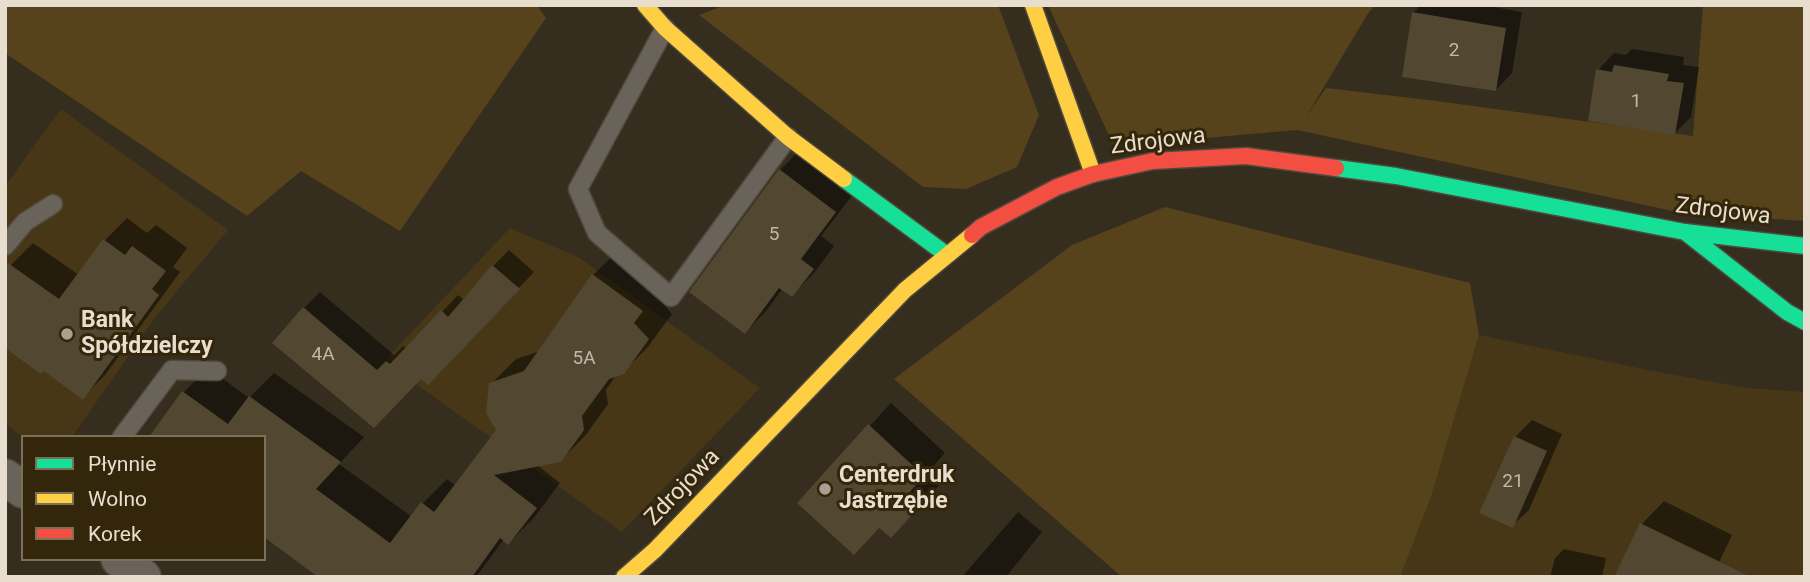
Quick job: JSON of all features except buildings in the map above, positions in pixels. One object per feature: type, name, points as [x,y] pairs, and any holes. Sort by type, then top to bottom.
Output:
[{"type":"main road","points":[[645,5],[665,28],[788,136],[947,255]]},
{"type":"main road","points":[[1033,5],[1093,174]]},
{"type":"main road","name":"Zdrojowa","points":[[624,577],[655,550],[905,290],[981,227],[1057,187],[1093,174],[1153,161],[1246,156],[1396,176],[1685,232],[1805,246]]},
{"type":"main road","points":[[1685,232],[1787,312],[1805,322]]},
{"type":"main road","name":"Zdrojowa","points":[[636,577],[655,550]]},
{"type":"street","points":[[5,477],[21,489]]},
{"type":"street","points":[[121,561],[143,577]]},
{"type":"lane","points":[[665,28],[578,189],[597,233],[671,297],[788,136]]},
{"type":"lane","points":[[5,246],[26,222],[53,204]]},
{"type":"lane","points":[[123,435],[172,370],[217,371]]},
{"type":"shaded area","points":[[5,5],[537,5],[546,18],[400,231],[301,171],[247,216],[5,53]]},
{"type":"shaded area","points":[[725,5],[998,5],[1039,115],[1017,167],[966,189],[923,187],[699,15]]},
{"type":"shaded area","points":[[1048,5],[1375,5],[1306,117],[1326,88],[1693,136],[1703,5],[1805,5],[1805,221],[1682,213],[1297,130],[1114,146]]},
{"type":"shaded area","points":[[61,109],[228,230],[157,315],[73,435],[21,436],[5,424],[5,186]]},
{"type":"shaded area","points":[[1165,207],[1470,283],[1479,335],[1431,497],[1400,577],[1122,577],[894,379],[1072,245]]},
{"type":"shaded area","points":[[510,228],[578,257],[760,388],[622,532],[416,384],[387,358]]},
{"type":"shaded area","points":[[1479,335],[1747,388],[1805,392],[1805,577],[1400,577],[1431,497]]},
{"type":"traffic: fast","points":[[1336,168],[1396,176],[1685,232],[1805,246]]},
{"type":"traffic: fast","points":[[844,179],[947,255]]},
{"type":"traffic: fast","points":[[1685,232],[1787,312],[1805,322]]},
{"type":"traffic: slow","points":[[645,5],[665,28],[788,137],[844,179]]},
{"type":"traffic: slow","points":[[1033,5],[1093,174]]},
{"type":"traffic: slow","points":[[624,577],[655,550],[905,290],[972,235]]},
{"type":"traffic: jam","points":[[972,235],[981,227],[1057,187],[1093,174],[1153,161],[1246,156],[1336,168]]},
{"type":"place","name":"Bank Spółdzielczy","points":[[67,334]]},
{"type":"place","name":"Centerdruk Jastrzębie","points":[[825,489]]}]
